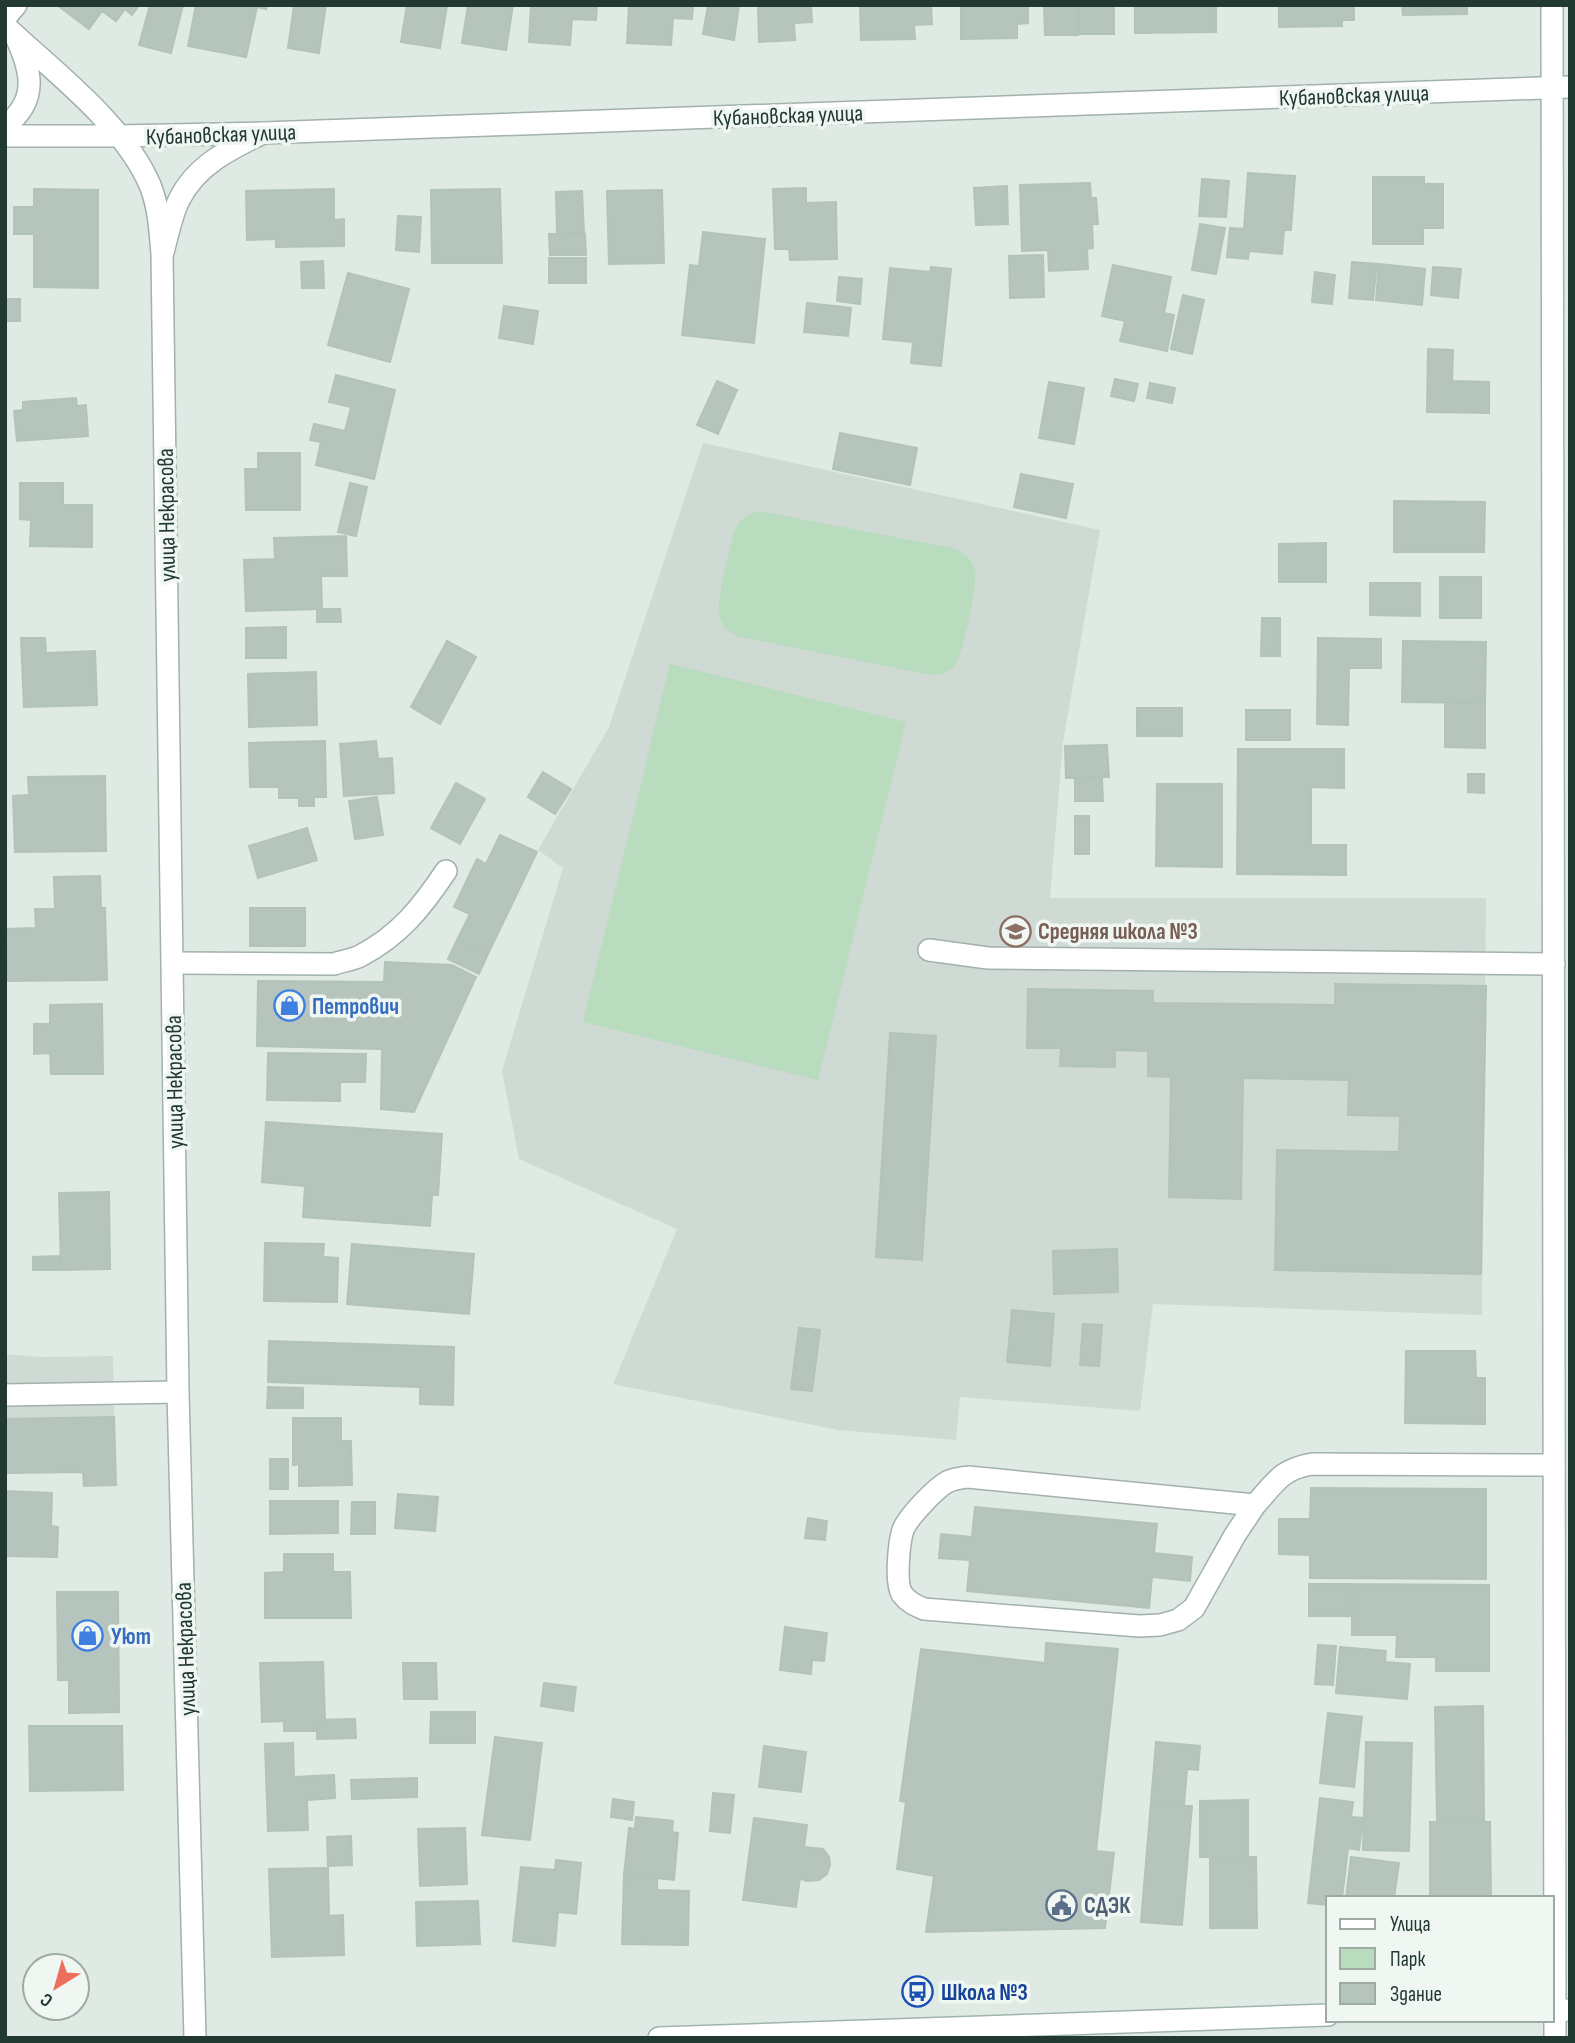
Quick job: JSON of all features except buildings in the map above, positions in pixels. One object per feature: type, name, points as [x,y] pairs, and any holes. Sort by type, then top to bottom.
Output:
[{"type":"street","points":[[5,126],[18,117],[26,104],[28,89],[29,75],[24,55],[8,26],[16,5]]},
{"type":"street","points":[[1552,5],[1561,88],[1554,964],[1554,1465],[1559,2011],[1555,2038]]},
{"type":"street","name":"улица Некрасова","points":[[8,26],[91,105],[135,159],[149,185],[158,213],[162,254],[178,1392],[195,2038]]},
{"type":"street","name":"Кубановская улица","points":[[5,136],[263,133],[1561,88]]},
{"type":"street","points":[[162,254],[179,200],[188,185],[214,160],[263,133]]},
{"type":"street","points":[[173,963],[334,964],[359,957],[401,928],[422,906],[446,872]]},
{"type":"street","points":[[929,950],[988,958],[1554,964]]},
{"type":"street","points":[[5,1395],[178,1392]]},
{"type":"street","points":[[1255,1505],[968,1477],[949,1481],[938,1489],[903,1529],[898,1582],[902,1593],[911,1604],[924,1609],[1139,1626],[1160,1625],[1178,1620],[1194,1608],[1255,1505],[1284,1473],[1297,1466],[1554,1465]]},
{"type":"street","points":[[659,2038],[1326,2015]]},
{"type":"shaded area","name":"Средняя школа №3","points":[[703,443],[1100,530],[1063,742],[1050,898],[1486,898],[1482,1315],[1153,1304],[1140,1411],[960,1397],[956,1440],[838,1430],[613,1384],[677,1229],[519,1159],[502,1071],[563,868],[538,850],[609,727]]},
{"type":"shaded area","points":[[5,1354],[43,1357],[113,1356],[114,1417],[5,1419]]},
{"type":"green space","points":[[756,512],[952,548],[963,553],[974,566],[975,577],[966,634],[955,665],[944,673],[931,675],[736,636],[729,632],[722,624],[719,603],[733,534],[739,523]]},
{"type":"green space","points":[[670,664],[906,722],[818,1080],[583,1022]]},
{"type":"place","name":"Средняя школа №3","points":[[1015,931]]},
{"type":"place","name":"Петрович","points":[[289,1006]]},
{"type":"place","name":"Уют","points":[[88,1636]]},
{"type":"place","name":"СДЭК","points":[[1061,1905]]},
{"type":"place","name":"Школа №3","points":[[918,1992]]}]
